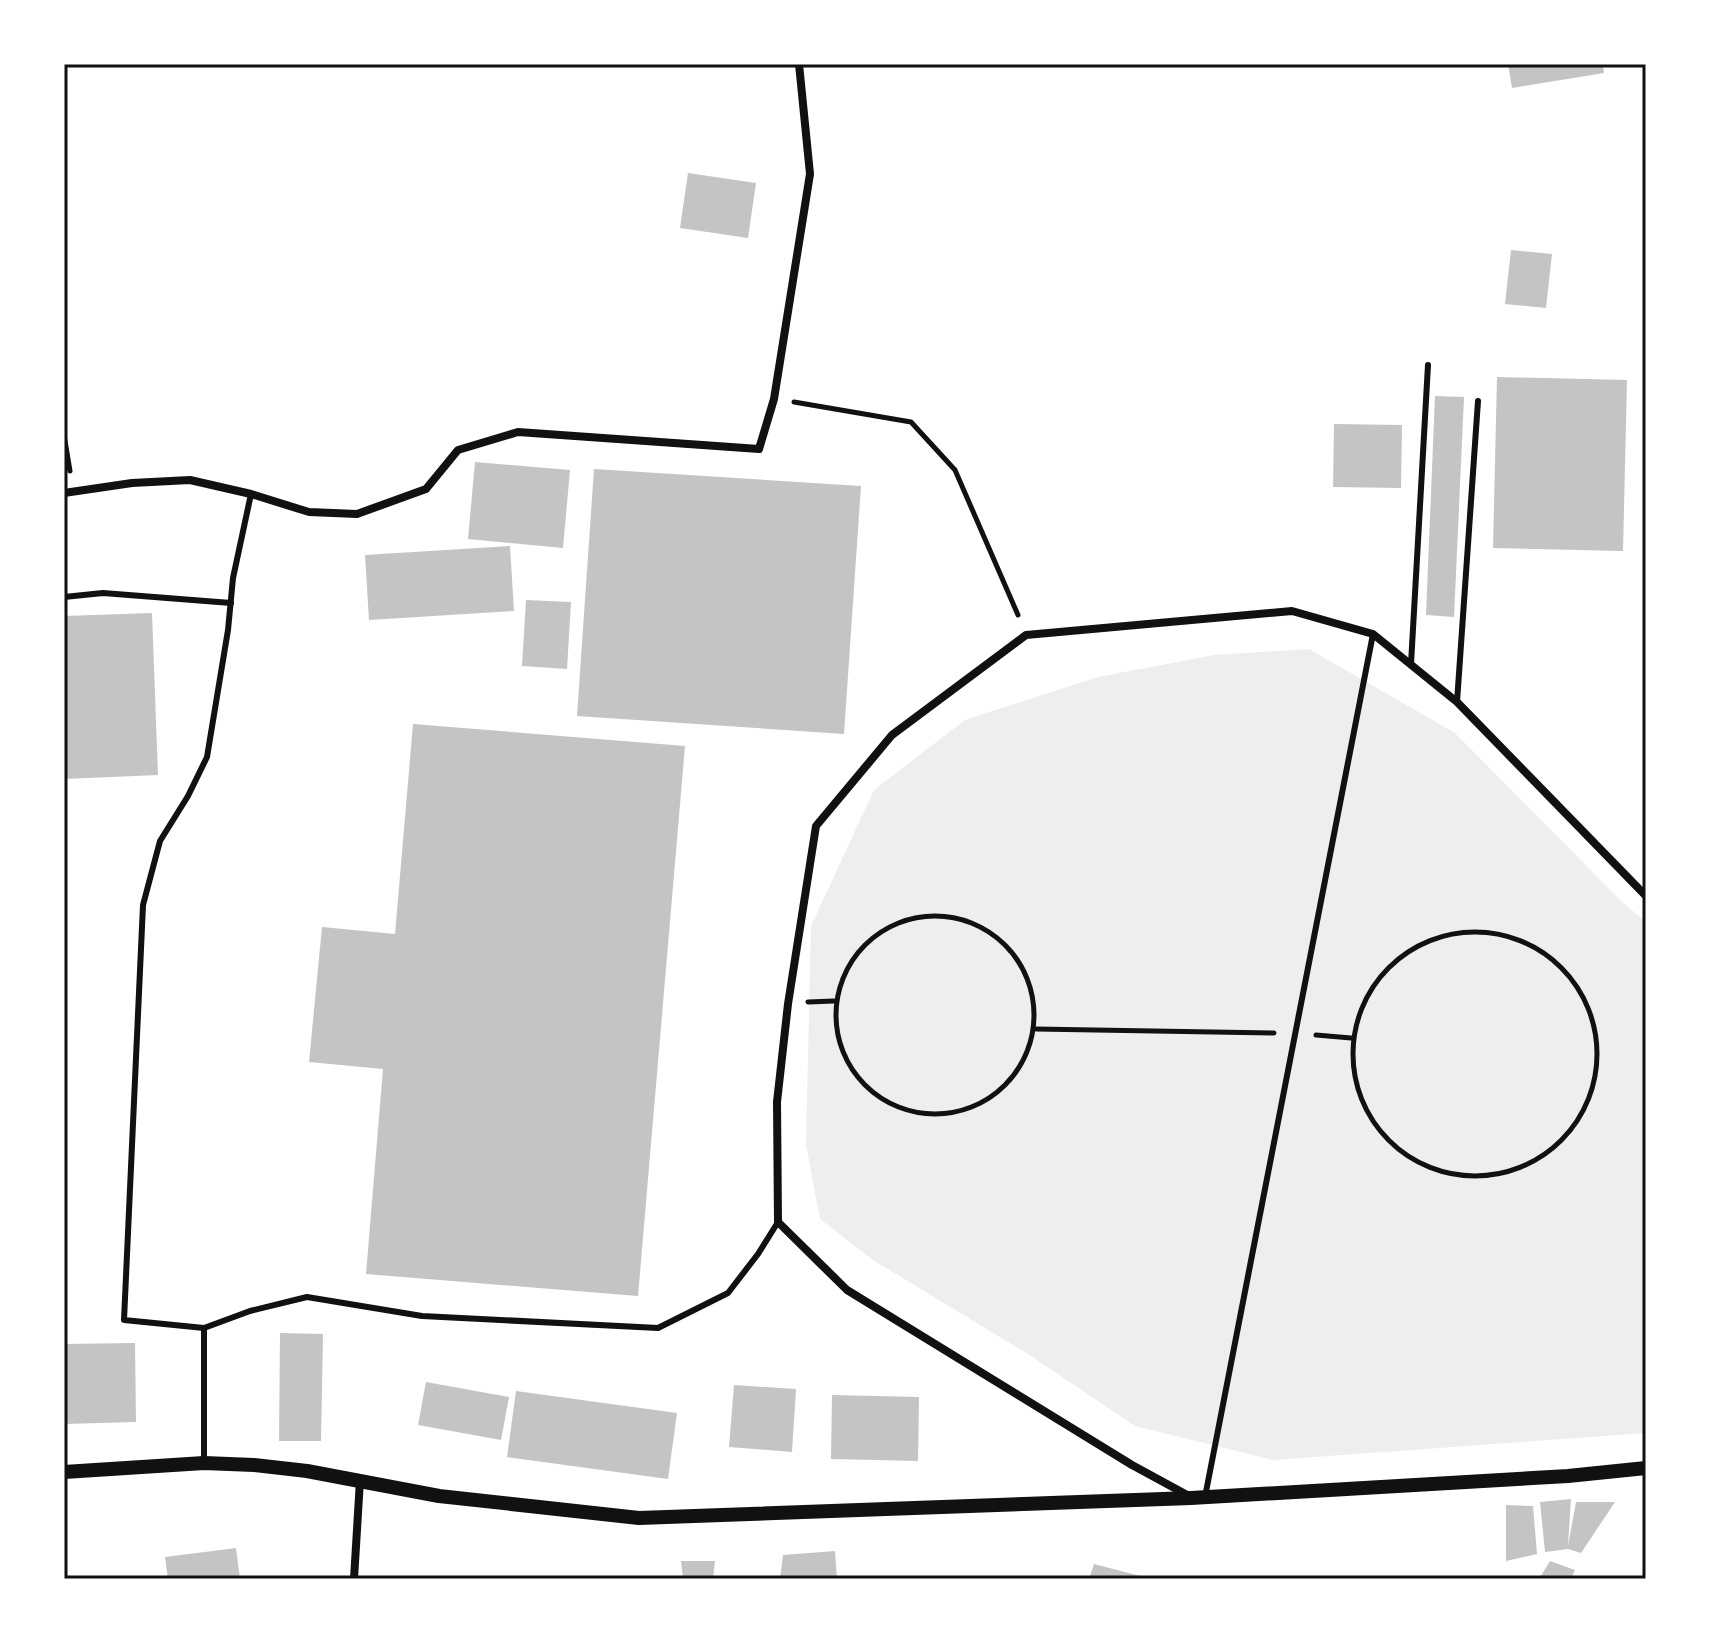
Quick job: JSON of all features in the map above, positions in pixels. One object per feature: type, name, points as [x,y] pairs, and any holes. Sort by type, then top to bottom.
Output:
[{"type":"street","points":[[69,493],[132,483],[190,480],[309,512],[357,514],[426,489],[458,450],[518,432],[759,449],[774,399],[810,174],[799,64]]},
{"type":"street","points":[[1198,1497],[1132,1465],[847,1290],[778,1222],[777,1102],[788,1004],[816,826],[892,735],[1026,635],[1292,611],[1373,634],[1411,664],[1457,702],[1646,896]]},
{"type":"street","points":[[64,1472],[204,1463],[294,1469],[439,1496],[639,1518],[1198,1497],[1568,1476],[1646,1468]]},
{"type":"street","points":[[354,1579],[360,1480]]},
{"type":"lane","points":[[1411,664],[1428,365]]},
{"type":"lane","points":[[1457,702],[1478,401]]},
{"type":"lane","points":[[251,494],[233,578],[207,757],[188,796],[160,841],[143,905],[124,1320],[204,1328],[250,1311],[307,1297],[422,1316],[658,1328],[728,1293],[778,1222]]},
{"type":"lane","points":[[64,597],[103,593],[231,603]]},
{"type":"lane","points":[[1198,1497],[1296,1033],[1373,634]]},
{"type":"lane","points":[[204,1328],[204,1463]]},
{"type":"path","points":[[774,399],[911,422],[955,470],[1026,635]]},
{"type":"path","points":[[64,435],[69,493]]},
{"type":"path","points":[[950,914],[998,935],[1030,977],[1036,1029],[1015,1077],[984,1101],[973,1108],[921,1115],[872,1095],[841,1052],[834,1001],[855,952],[897,920],[950,914]]},
{"type":"path","points":[[1491,930],[1551,955],[1591,1006],[1599,1070],[1575,1130],[1523,1169],[1459,1178],[1399,1153],[1359,1103],[1351,1038],[1375,979],[1427,939],[1491,930]]},
{"type":"path","points":[[1036,1029],[1296,1033],[1351,1038]]},
{"type":"shaded area","points":[[1309,649],[1455,733],[1622,902],[1646,922],[1646,1433],[1273,1460],[1135,1426],[1031,1356],[873,1260],[820,1219],[806,1144],[811,926],[874,790],[965,720],[1098,677],[1214,655]]},
{"type":"building","points":[[1508,64],[1603,64],[1604,73],[1512,88]]},
{"type":"building","points":[[688,173],[756,183],[748,238],[680,228]]},
{"type":"building","points":[[1511,250],[1552,254],[1546,308],[1505,304]]},
{"type":"building","points":[[1497,377],[1627,380],[1623,551],[1493,548]]},
{"type":"building","points":[[1435,396],[1464,397],[1454,617],[1426,615]]},
{"type":"building","points":[[1334,424],[1402,425],[1401,488],[1333,487]]},
{"type":"building","points":[[475,462],[570,470],[563,548],[468,539]]},
{"type":"building","points":[[594,469],[861,486],[844,734],[577,716]]},
{"type":"building","points":[[510,546],[514,611],[369,620],[365,555]]},
{"type":"building","points":[[526,600],[571,602],[567,669],[522,666]]},
{"type":"building","points":[[152,613],[158,775],[64,779],[64,616]]},
{"type":"building","points":[[413,724],[685,746],[638,1296],[366,1274],[383,1069],[309,1062],[322,927],[395,934]]},
{"type":"building","points":[[280,1333],[323,1334],[321,1441],[279,1441]]},
{"type":"building","points":[[135,1343],[136,1422],[64,1424],[64,1344]]},
{"type":"building","points":[[426,1382],[509,1397],[501,1440],[418,1425]]},
{"type":"building","points":[[734,1385],[796,1389],[792,1452],[729,1447]]},
{"type":"building","points":[[516,1391],[677,1413],[668,1479],[507,1457]]},
{"type":"building","points":[[832,1395],[919,1397],[918,1461],[831,1459]]},
{"type":"building","points":[[1571,1499],[1568,1546],[1576,1502],[1615,1502],[1581,1553],[1568,1549],[1545,1552],[1540,1502]]},
{"type":"building","points":[[1506,1505],[1533,1506],[1537,1554],[1506,1561]]},
{"type":"building","points":[[236,1548],[240,1579],[168,1579],[165,1557]]},
{"type":"building","points":[[835,1551],[837,1579],[780,1579],[783,1555]]},
{"type":"building","points":[[681,1561],[715,1561],[713,1579],[683,1579]]},
{"type":"building","points":[[1550,1561],[1575,1570],[1571,1579],[1539,1579]]},
{"type":"building","points":[[1094,1564],[1148,1578],[1148,1579],[1089,1579]]}]
